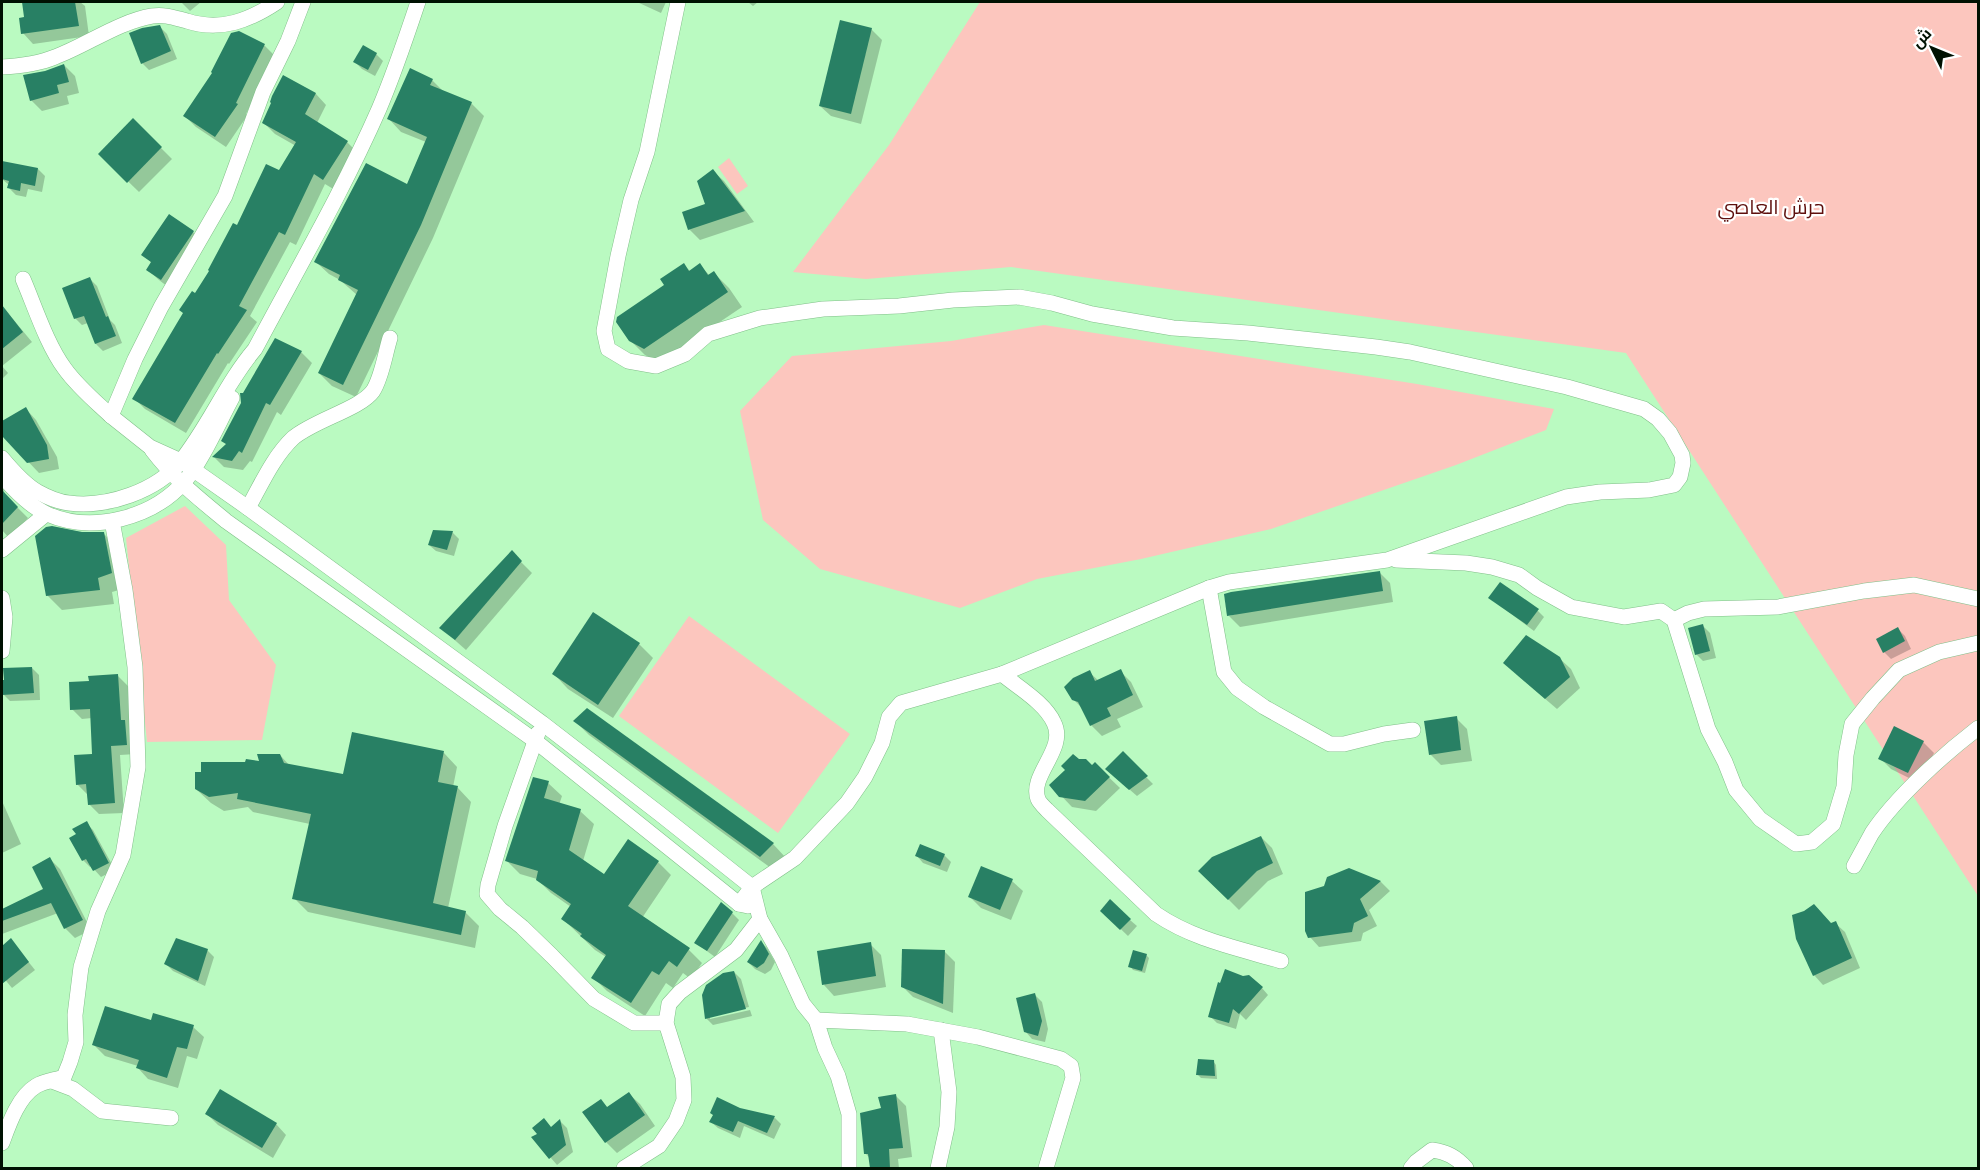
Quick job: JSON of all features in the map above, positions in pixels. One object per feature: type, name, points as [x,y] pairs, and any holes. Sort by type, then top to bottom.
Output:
[{"type":"street","points":[[2,67],[30,65],[54,58],[126,24],[152,16],[173,16],[189,22],[225,26],[238,23],[277,2]]},
{"type":"street","points":[[111,416],[161,307],[225,196],[263,92],[288,41],[303,2]]},
{"type":"street","points":[[2,476],[27,501],[46,514],[95,522],[112,521],[138,514],[162,502],[182,484],[187,466],[242,366],[255,349],[339,190],[378,110],[402,52],[418,2]]},
{"type":"street","points":[[678,2],[647,152],[631,200],[618,256],[604,331],[608,349],[628,361],[656,366],[685,354],[708,334],[760,318],[823,309],[1019,297],[1092,314],[1173,328],[1305,338],[1387,349],[1556,385],[1604,396],[1644,409],[1658,418],[1678,446],[1683,463],[1680,477],[1674,485],[1649,490],[1600,492],[1566,497],[1387,560]]},
{"type":"street","points":[[23,279],[43,327],[64,368],[111,416],[150,447],[187,466],[248,508],[542,723],[752,887],[759,914],[803,1004],[816,1020],[825,1048],[838,1076],[849,1114],[849,1168]]},
{"type":"street","points":[[248,508],[281,451],[293,438],[307,428],[359,402],[373,390],[390,338]]},
{"type":"street","points":[[150,447],[169,472],[226,521],[534,740],[739,904],[759,914]]},
{"type":"street","points":[[2,458],[36,491],[67,503],[121,498],[154,483],[169,472],[187,466]]},
{"type":"street","points":[[2,550],[46,514]]},
{"type":"street","points":[[2,1143],[12,1116],[28,1092],[38,1084],[64,1077],[76,1042],[75,1015],[81,967],[98,911],[123,855],[138,767],[135,667],[125,590],[112,521]]},
{"type":"street","points":[[739,904],[752,887],[795,858],[847,803],[865,777],[882,743],[889,717],[901,703],[1002,674],[1209,588],[1229,582],[1387,560],[1466,563],[1492,567],[1519,575],[1570,607],[1623,617],[1661,611],[1674,620],[1708,729],[1736,789],[1760,819],[1796,844],[1812,842],[1833,824],[1844,787],[1846,755],[1852,723],[1873,698],[1899,670],[1939,652],[1978,643]]},
{"type":"street","points":[[1674,620],[1704,609],[1778,607],[1864,591],[1914,585],[1978,598]]},
{"type":"street","points":[[1209,588],[1224,672],[1237,688],[1264,707],[1330,744],[1344,744],[1384,734],[1413,730]]},
{"type":"street","points":[[2,598],[5,617],[2,651]]},
{"type":"street","points":[[1002,674],[1042,707],[1055,724],[1055,743],[1036,785],[1038,799],[1047,810],[1156,914],[1174,926],[1201,938],[1281,961]]},
{"type":"street","points":[[542,723],[505,826],[487,894],[594,999],[623,1019],[634,1023],[666,1023]]},
{"type":"street","points":[[1854,866],[1873,832],[1899,800],[1953,747],[1978,728]]},
{"type":"street","points":[[649,831],[660,814]]},
{"type":"street","points":[[624,1168],[658,1146],[676,1121],[684,1100],[683,1077],[666,1023],[669,1004],[681,992],[736,950],[759,914]]},
{"type":"street","points":[[816,1020],[907,1024],[978,1037],[1061,1059],[1071,1066],[1073,1078],[1047,1168]]},
{"type":"street","points":[[938,1168],[946,1127],[949,1092],[941,1030]]},
{"type":"street","points":[[52,1081],[73,1089],[102,1111],[171,1118]]},
{"type":"street","points":[[1411,1168],[1432,1150],[1451,1155],[1466,1168]]},
{"type":"green space","name":"حرش العاصي","points":[[980,2],[1978,2],[1978,896],[1626,353],[1011,267],[866,279],[793,272],[889,145]]},
{"type":"green space","points":[[729,158],[748,186],[737,194],[718,167]]},
{"type":"green space","points":[[1044,325],[1417,384],[1554,409],[1546,430],[1456,465],[1271,529],[1141,559],[1037,579],[960,608],[820,569],[763,520],[740,411],[792,356],[951,341]]},
{"type":"green space","points":[[185,506],[226,545],[229,600],[276,665],[262,740],[147,742],[126,538]]},
{"type":"green space","points":[[689,616],[850,734],[778,833],[619,716]]},
{"type":"building","points":[[22,2],[75,2],[79,26],[21,34],[19,18],[24,17]]},
{"type":"building","points":[[840,20],[872,28],[851,114],[819,106]]},
{"type":"building","points":[[160,25],[171,51],[141,64],[129,33]]},
{"type":"building","points":[[239,31],[265,44],[236,103],[238,104],[215,137],[183,116],[212,73],[231,33]]},
{"type":"building","points":[[363,45],[377,53],[368,70],[353,62]]},
{"type":"building","points":[[64,64],[69,82],[57,85],[59,93],[30,101],[23,75],[45,71]]},
{"type":"building","points":[[410,68],[433,79],[430,85],[472,102],[421,225],[343,385],[318,373],[358,290],[338,280],[340,275],[314,262],[366,163],[407,184],[427,137],[387,119]]},
{"type":"building","points":[[283,75],[316,93],[305,114],[348,141],[323,180],[314,174],[285,235],[279,232],[239,306],[247,310],[217,353],[175,423],[132,399],[183,313],[179,310],[192,291],[195,293],[209,271],[233,223],[237,225],[266,164],[279,170],[296,142],[262,123]]},
{"type":"building","points":[[133,118],[162,147],[127,183],[98,154]]},
{"type":"building","points":[[2,161],[38,168],[35,186],[21,183],[20,191],[7,188],[9,181],[2,179]]},
{"type":"building","points":[[713,169],[745,211],[688,230],[682,212],[705,204],[697,181]]},
{"type":"building","points":[[169,214],[194,231],[161,280],[146,270],[151,262],[141,255]]},
{"type":"building","points":[[684,263],[689,271],[700,263],[708,275],[714,271],[728,292],[644,349],[629,341],[616,322],[617,317],[664,285],[660,279]]},
{"type":"building","points":[[90,277],[116,336],[95,344],[84,316],[74,319],[62,288]]},
{"type":"building","points":[[2,305],[23,332],[2,349]]},
{"type":"building","points":[[275,338],[302,351],[270,405],[266,403],[242,453],[239,451],[232,461],[212,457],[226,444],[221,441],[241,403],[240,393],[243,393]]},
{"type":"building","points":[[26,407],[47,445],[49,459],[27,463],[2,436],[2,421]]},
{"type":"building","points":[[2,490],[18,507],[2,524]]},
{"type":"building","points":[[52,526],[82,532],[104,532],[112,573],[98,578],[100,590],[46,596],[35,536],[46,527]]},
{"type":"building","points":[[433,530],[453,531],[447,550],[428,545]]},
{"type":"building","points":[[512,550],[522,561],[455,640],[439,628]]},
{"type":"building","points":[[1380,571],[1383,591],[1227,616],[1224,594]]},
{"type":"building","points":[[1500,582],[1539,609],[1527,625],[1488,598]]},
{"type":"building","points":[[593,612],[640,643],[598,705],[552,674]]},
{"type":"building","points":[[1703,624],[1710,651],[1695,655],[1688,628]]},
{"type":"building","points":[[1898,627],[1905,641],[1883,653],[1876,639]]},
{"type":"building","points":[[1526,635],[1560,657],[1570,677],[1545,699],[1503,663]]},
{"type":"building","points":[[32,667],[34,693],[2,695],[3,668]]},
{"type":"building","points":[[1121,669],[1133,695],[1107,708],[1111,716],[1090,726],[1078,702],[1072,700],[1064,687],[1073,678],[1090,670],[1095,681]]},
{"type":"building","points":[[118,674],[121,720],[125,720],[127,745],[111,746],[115,803],[88,805],[86,784],[76,785],[74,755],[92,754],[90,709],[70,710],[69,682],[89,681],[88,676]]},
{"type":"building","points":[[587,708],[774,843],[760,857],[573,721]]},
{"type":"building","points":[[1457,716],[1461,750],[1429,755],[1424,721]]},
{"type":"building","points":[[1894,726],[1924,741],[1908,773],[1878,759]]},
{"type":"building","points":[[352,732],[444,751],[438,782],[458,786],[433,903],[466,911],[461,935],[292,899],[311,814],[237,799],[238,793],[209,797],[195,789],[195,772],[201,772],[201,762],[245,762],[246,759],[259,761],[257,754],[280,754],[284,763],[343,774]]},
{"type":"building","points":[[1123,751],[1148,776],[1129,790],[1105,769]]},
{"type":"building","points":[[1073,754],[1079,759],[1086,759],[1092,765],[1095,762],[1110,777],[1085,801],[1059,797],[1049,785],[1065,770],[1061,766]]},
{"type":"building","points":[[533,777],[549,781],[544,798],[581,809],[569,850],[604,874],[628,839],[659,861],[628,906],[690,948],[677,967],[669,961],[659,975],[652,971],[631,1003],[591,978],[606,955],[561,919],[571,904],[536,880],[538,871],[505,861]]},
{"type":"building","points":[[87,821],[109,863],[93,871],[86,859],[82,861],[69,838],[76,834],[72,829]]},
{"type":"building","points":[[1261,836],[1273,863],[1257,871],[1228,900],[1198,871],[1212,857]]},
{"type":"building","points":[[920,844],[945,854],[940,866],[915,856]]},
{"type":"building","points":[[50,857],[83,920],[64,929],[51,903],[2,921],[2,909],[43,889],[32,867]]},
{"type":"building","points":[[981,866],[1013,879],[1000,910],[968,897]]},
{"type":"building","points":[[1349,868],[1381,881],[1360,899],[1368,916],[1354,923],[1352,932],[1308,938],[1305,931],[1305,892],[1324,886],[1327,877]]},
{"type":"building","points":[[1110,899],[1131,919],[1120,930],[1100,911]]},
{"type":"building","points":[[721,902],[733,912],[707,951],[694,943]]},
{"type":"building","points":[[1814,904],[1831,923],[1836,921],[1852,958],[1813,976],[1796,939],[1792,915]]},
{"type":"building","points":[[11,938],[29,962],[2,984],[2,946]]},
{"type":"building","points":[[176,938],[208,949],[198,981],[164,964]]},
{"type":"building","points":[[761,940],[769,954],[764,963],[757,968],[747,962]]},
{"type":"building","points":[[871,942],[876,976],[822,985],[817,951]]},
{"type":"building","points":[[902,949],[945,950],[943,1004],[901,987]]},
{"type":"building","points":[[1133,950],[1147,954],[1142,971],[1128,967]]},
{"type":"building","points":[[1225,969],[1243,976],[1249,975],[1263,987],[1239,1014],[1233,1009],[1229,1023],[1208,1017],[1218,982],[1220,983]]},
{"type":"building","points":[[734,971],[746,1009],[705,1019],[702,995],[706,985],[723,973]]},
{"type":"building","points":[[1035,993],[1042,1021],[1038,1036],[1024,1032],[1016,998]]},
{"type":"building","points":[[105,1006],[151,1020],[153,1013],[194,1025],[187,1049],[177,1047],[167,1078],[136,1068],[139,1060],[92,1045]]},
{"type":"building","points":[[1198,1059],[1214,1060],[1215,1076],[1196,1075]]},
{"type":"building","points":[[220,1089],[277,1123],[262,1148],[205,1114]]},
{"type":"building","points":[[629,1092],[645,1115],[605,1143],[582,1112],[601,1099],[607,1107]]},
{"type":"building","points":[[896,1094],[903,1148],[889,1149],[890,1168],[870,1168],[868,1154],[864,1154],[860,1113],[881,1108],[878,1097]]},
{"type":"building","points":[[717,1097],[740,1108],[775,1116],[767,1133],[738,1121],[733,1132],[709,1122]]},
{"type":"building","points":[[544,1118],[551,1127],[560,1119],[566,1145],[549,1159],[531,1137],[537,1134],[532,1128]]}]
